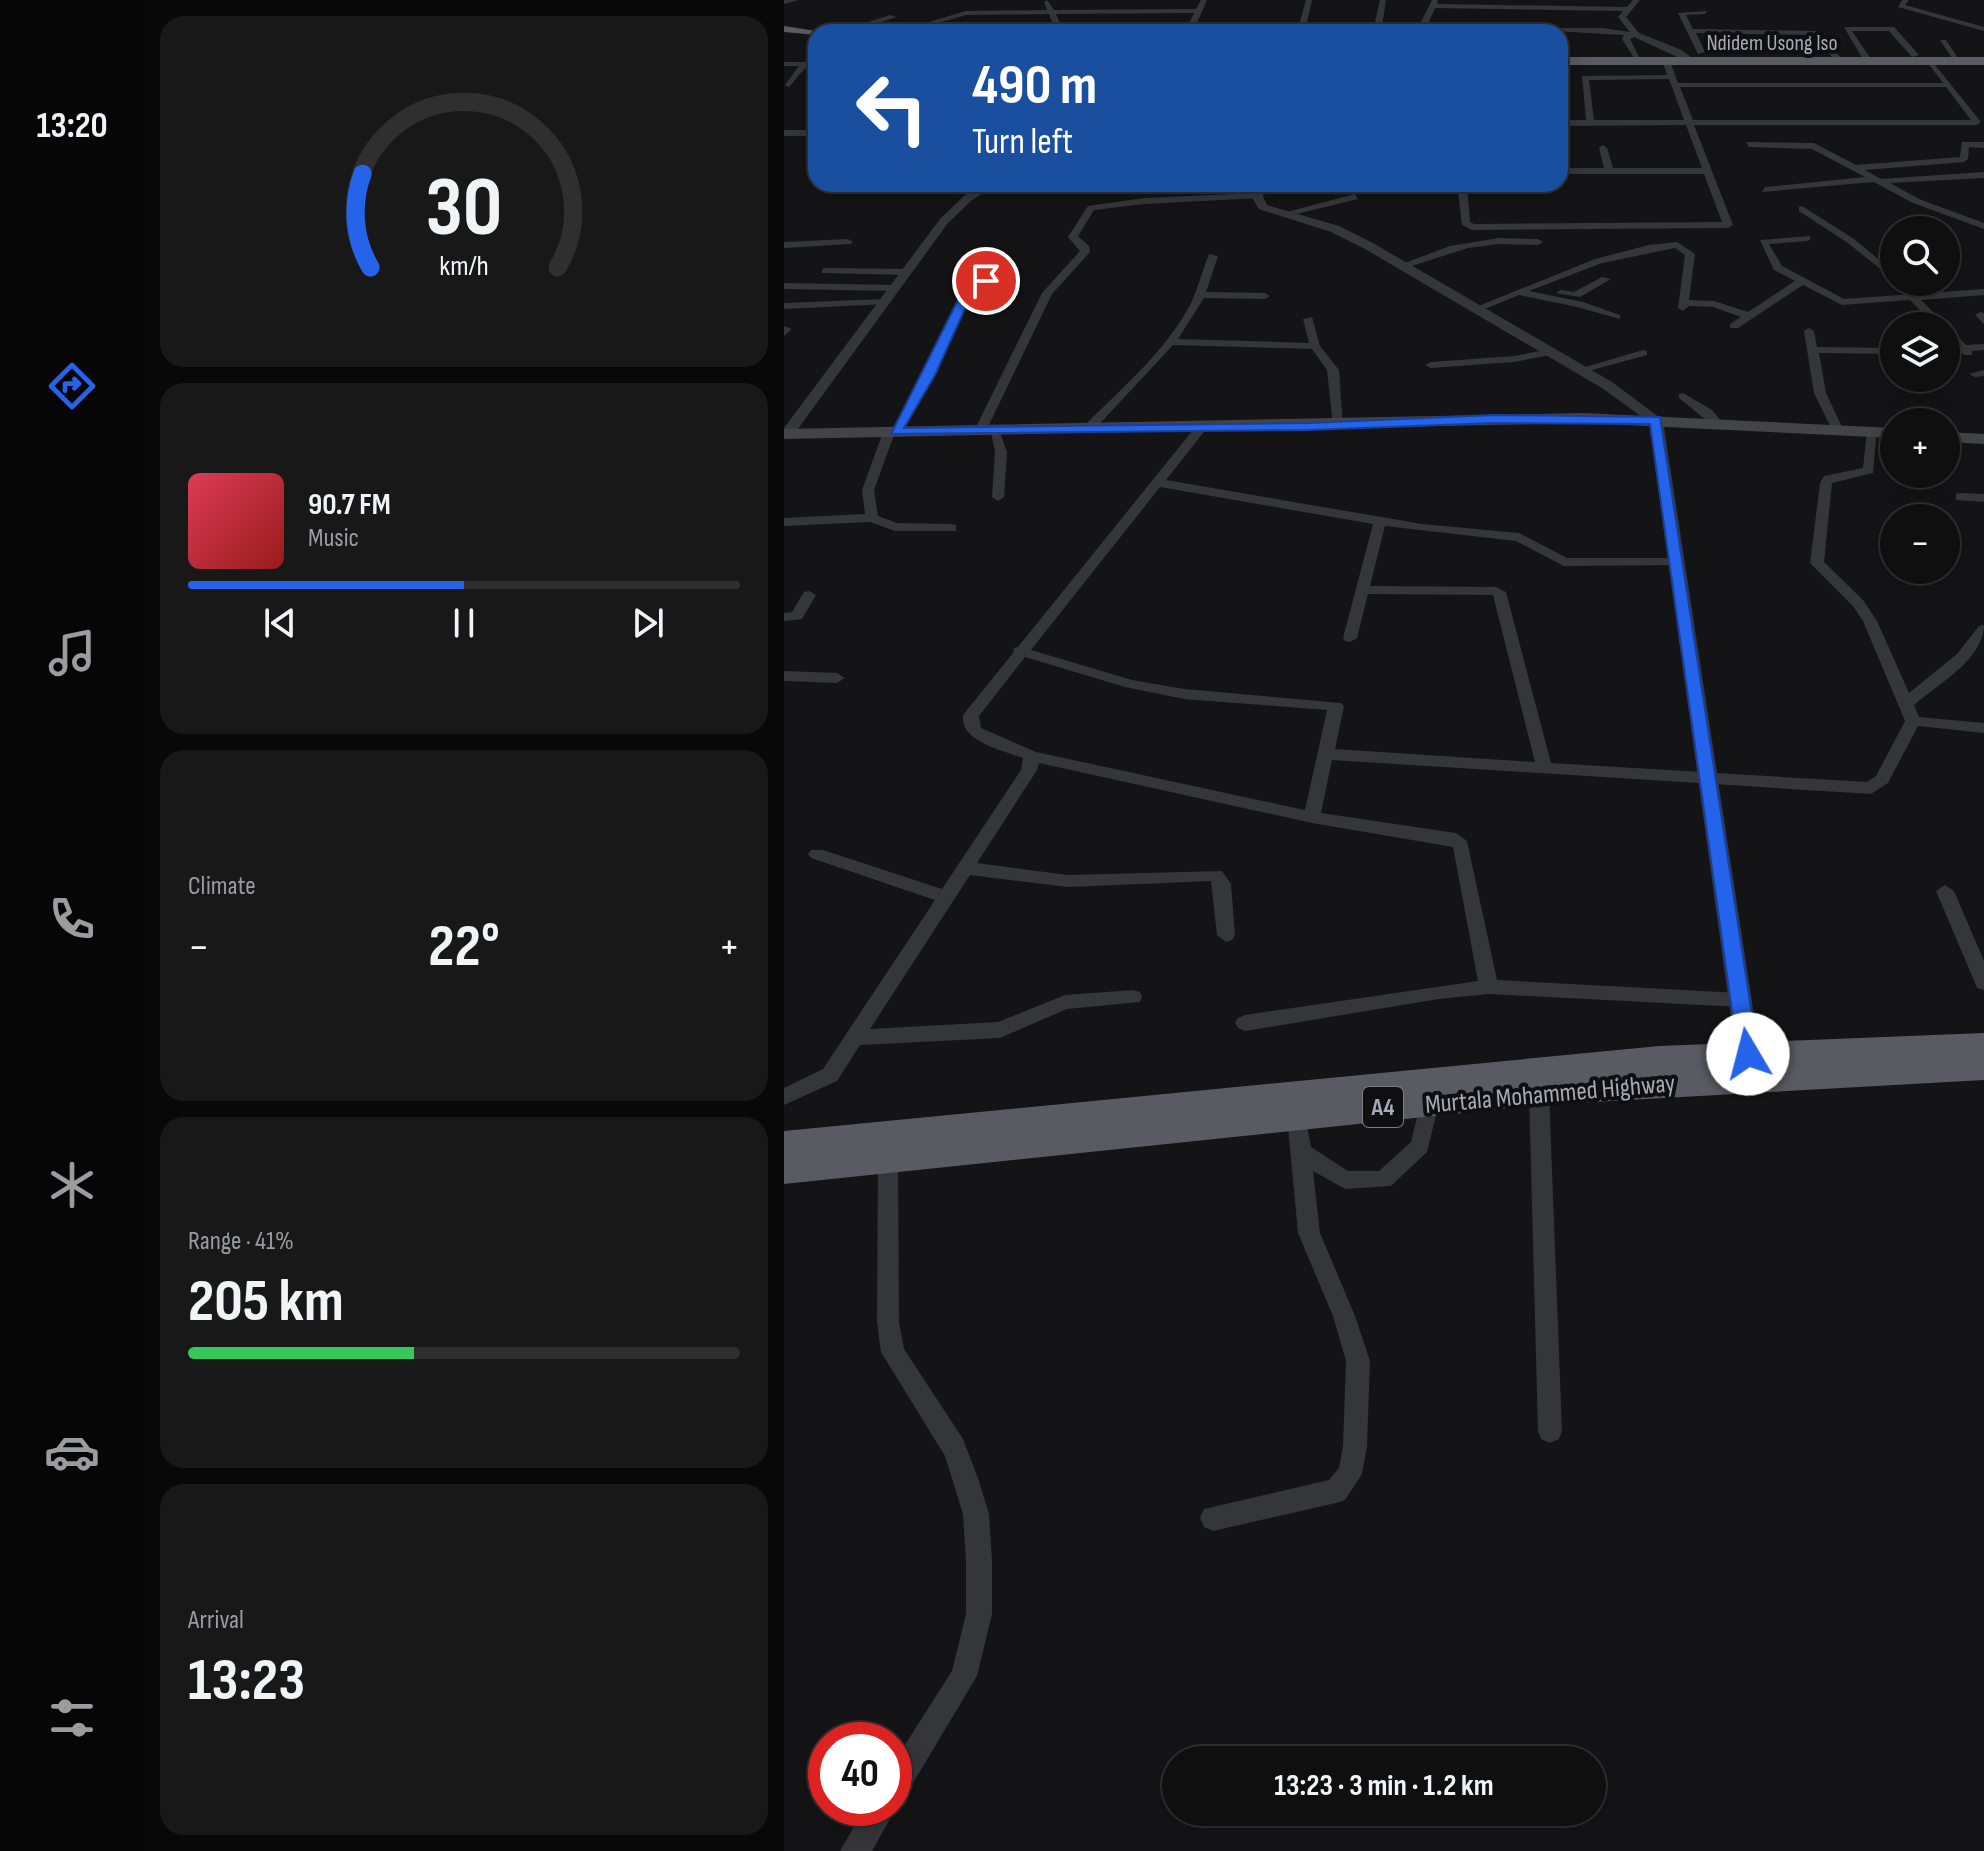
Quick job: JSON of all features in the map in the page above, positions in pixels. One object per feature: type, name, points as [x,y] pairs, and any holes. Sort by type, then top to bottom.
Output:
[{"type":"highway","points":[[784,31],[808,33]]},
{"type":"highway","name":"Ndidem Usong Iso","points":[[1568,60],[1984,60]]},
{"type":"highway","name":"Ndidem Usong Iso","points":[[1568,60],[1984,60]]},
{"type":"highway","name":"Murtala Mohammed Highway","points":[[784,1145],[1659,1058],[1984,1045]]},
{"type":"highway","name":"Murtala Mohammed Highway","points":[[784,1170],[1297,1116],[1427,1118],[1539,1092],[1984,1068]]},
{"type":"main road","points":[[786,434],[1201,428],[1494,419],[1656,420],[1880,432]]},
{"type":"main road","points":[[1960,438],[1984,439]]},
{"type":"street","points":[[784,2],[796,0]]},
{"type":"street","points":[[1046,0],[1057,24]]},
{"type":"street","points":[[1192,24],[1204,0]]},
{"type":"street","points":[[1303,24],[1309,0]]},
{"type":"street","points":[[1378,24],[1383,0]]},
{"type":"street","points":[[1632,34],[1622,20],[1627,9],[1637,0]]},
{"type":"street","points":[[1906,0],[1900,6],[1984,29]]},
{"type":"street","points":[[1423,24],[1432,2],[1627,9]]},
{"type":"street","points":[[1910,10],[1922,5]]},
{"type":"street","points":[[925,24],[959,14],[1198,11]]},
{"type":"street","points":[[1701,52],[1682,13],[1705,12]]},
{"type":"street","points":[[869,24],[893,17]]},
{"type":"street","points":[[1568,29],[1632,34],[1689,59]]},
{"type":"street","points":[[1867,59],[1847,29],[1891,29],[1915,55]]},
{"type":"street","points":[[1692,31],[1818,33],[1838,59]]},
{"type":"street","points":[[1632,34],[1626,39],[1636,59]]},
{"type":"street","points":[[1943,42],[1957,59]]},
{"type":"street","points":[[1463,192],[1465,223],[1472,227],[1728,225],[1666,61]]},
{"type":"street","points":[[1568,123],[1977,122],[1931,62]]},
{"type":"street","points":[[784,64],[805,64]]},
{"type":"street","points":[[789,85],[805,64]]},
{"type":"street","points":[[1590,123],[1585,78],[1949,85]]},
{"type":"street","points":[[784,133],[808,133]]},
{"type":"street","points":[[793,143],[808,136]]},
{"type":"street","points":[[1749,144],[1814,146],[1924,204],[1984,226]]},
{"type":"street","points":[[1855,168],[1964,159],[1967,156],[1965,144],[1984,145]]},
{"type":"street","points":[[1603,148],[1609,171]]},
{"type":"street","points":[[1568,171],[1707,171]]},
{"type":"street","points":[[1765,190],[1984,175]]},
{"type":"street","points":[[1780,180],[1788,188]]},
{"type":"street","points":[[786,434],[944,221],[978,192]]},
{"type":"street","points":[[998,497],[1001,452],[987,430],[1047,293],[1085,252],[1086,248],[1073,237],[1091,208],[1237,192]]},
{"type":"street","points":[[1259,192],[1263,207],[1346,233],[1630,399],[1656,420],[1748,1054]]},
{"type":"street","points":[[1284,214],[1355,197]]},
{"type":"street","points":[[1802,209],[1851,241],[1880,265]]},
{"type":"street","points":[[1807,238],[1763,242],[1778,268],[1842,302],[1916,296],[1930,312]]},
{"type":"street","points":[[1402,266],[1459,244],[1497,239],[1538,242]]},
{"type":"street","points":[[784,245],[848,242]]},
{"type":"street","points":[[1476,309],[1601,258],[1640,248],[1677,245],[1690,254],[1685,305],[1714,304],[1748,316]]},
{"type":"street","points":[[872,518],[868,490],[892,432],[929,375],[963,300],[986,281],[995,252]]},
{"type":"street","points":[[1088,429],[1170,342],[1199,295],[1213,256]]},
{"type":"street","points":[[826,271],[906,272]]},
{"type":"street","points":[[1539,295],[1553,290],[1576,295],[1606,279]]},
{"type":"street","points":[[1734,326],[1801,282]]},
{"type":"street","points":[[784,286],[895,288]]},
{"type":"street","points":[[1960,293],[1984,292]]},
{"type":"street","points":[[1520,293],[1539,295],[1616,317]]},
{"type":"street","points":[[1199,295],[1265,296]]},
{"type":"street","points":[[784,306],[884,302]]},
{"type":"street","points":[[1308,319],[1315,346],[1333,370],[1339,425]]},
{"type":"street","points":[[1809,331],[1815,350],[1820,393],[1837,429]]},
{"type":"street","points":[[1170,342],[1315,346]]},
{"type":"street","points":[[1960,344],[1966,350],[1984,347]]},
{"type":"street","points":[[1815,350],[1880,351]]},
{"type":"street","points":[[1431,365],[1514,359],[1551,352]]},
{"type":"street","points":[[1581,370],[1643,353]]},
{"type":"street","points":[[1683,396],[1716,422]]},
{"type":"street","points":[[1201,428],[1052,616],[1019,651],[971,715],[970,724],[975,732],[1032,756],[1312,817],[1456,839],[1461,845],[1489,987]]},
{"type":"street","points":[[1327,754],[1871,788],[1882,779],[1913,721],[1870,621],[1858,603],[1822,570],[1816,558],[1826,483],[1869,470],[1873,431]]},
{"type":"street","points":[[1159,483],[1380,521],[1519,537],[1564,562],[1677,561]]},
{"type":"street","points":[[1961,497],[1984,498]]},
{"type":"street","points":[[784,522],[872,518],[895,527],[951,528]]},
{"type":"street","points":[[1350,638],[1380,521]]},
{"type":"street","points":[[1363,590],[1486,591],[1501,595],[1544,767]]},
{"type":"street","points":[[784,617],[797,616],[809,595]]},
{"type":"street","points":[[1906,703],[1962,657],[1984,629]]},
{"type":"street","points":[[1019,651],[1130,684],[1184,694],[1336,706],[1312,817]]},
{"type":"street","points":[[784,676],[837,678]]},
{"type":"street","points":[[1913,721],[1984,728]]},
{"type":"street","points":[[784,1097],[830,1075],[967,868],[1029,770],[1032,756]]},
{"type":"street","points":[[817,854],[946,897]]},
{"type":"street","points":[[967,868],[1068,881],[1216,875],[1222,884],[1226,935]]},
{"type":"street","points":[[1945,891],[1984,983]]},
{"type":"street","points":[[1245,1023],[1489,987],[1740,1000]]},
{"type":"street","points":[[854,1038],[991,1032],[1031,1019],[1065,1002],[1133,997]]},
{"type":"street","points":[[1539,1092],[1550,1431]]},
{"type":"street","points":[[1213,1518],[1336,1491],[1350,1474],[1355,1446],[1358,1361],[1344,1316],[1314,1251],[1297,1116]]},
{"type":"street","points":[[1301,1152],[1345,1180],[1384,1180],[1420,1146],[1427,1118]]},
{"type":"street","points":[[888,1159],[888,1322],[893,1352],[954,1448],[976,1514],[979,1561],[979,1614],[964,1676],[912,1759]]},
{"type":"street","points":[[855,1851],[871,1826]]},
{"type":"route","points":[[986,281],[963,300],[954,326],[896,432],[1309,426],[1494,419],[1656,420],[1748,1054]]}]
